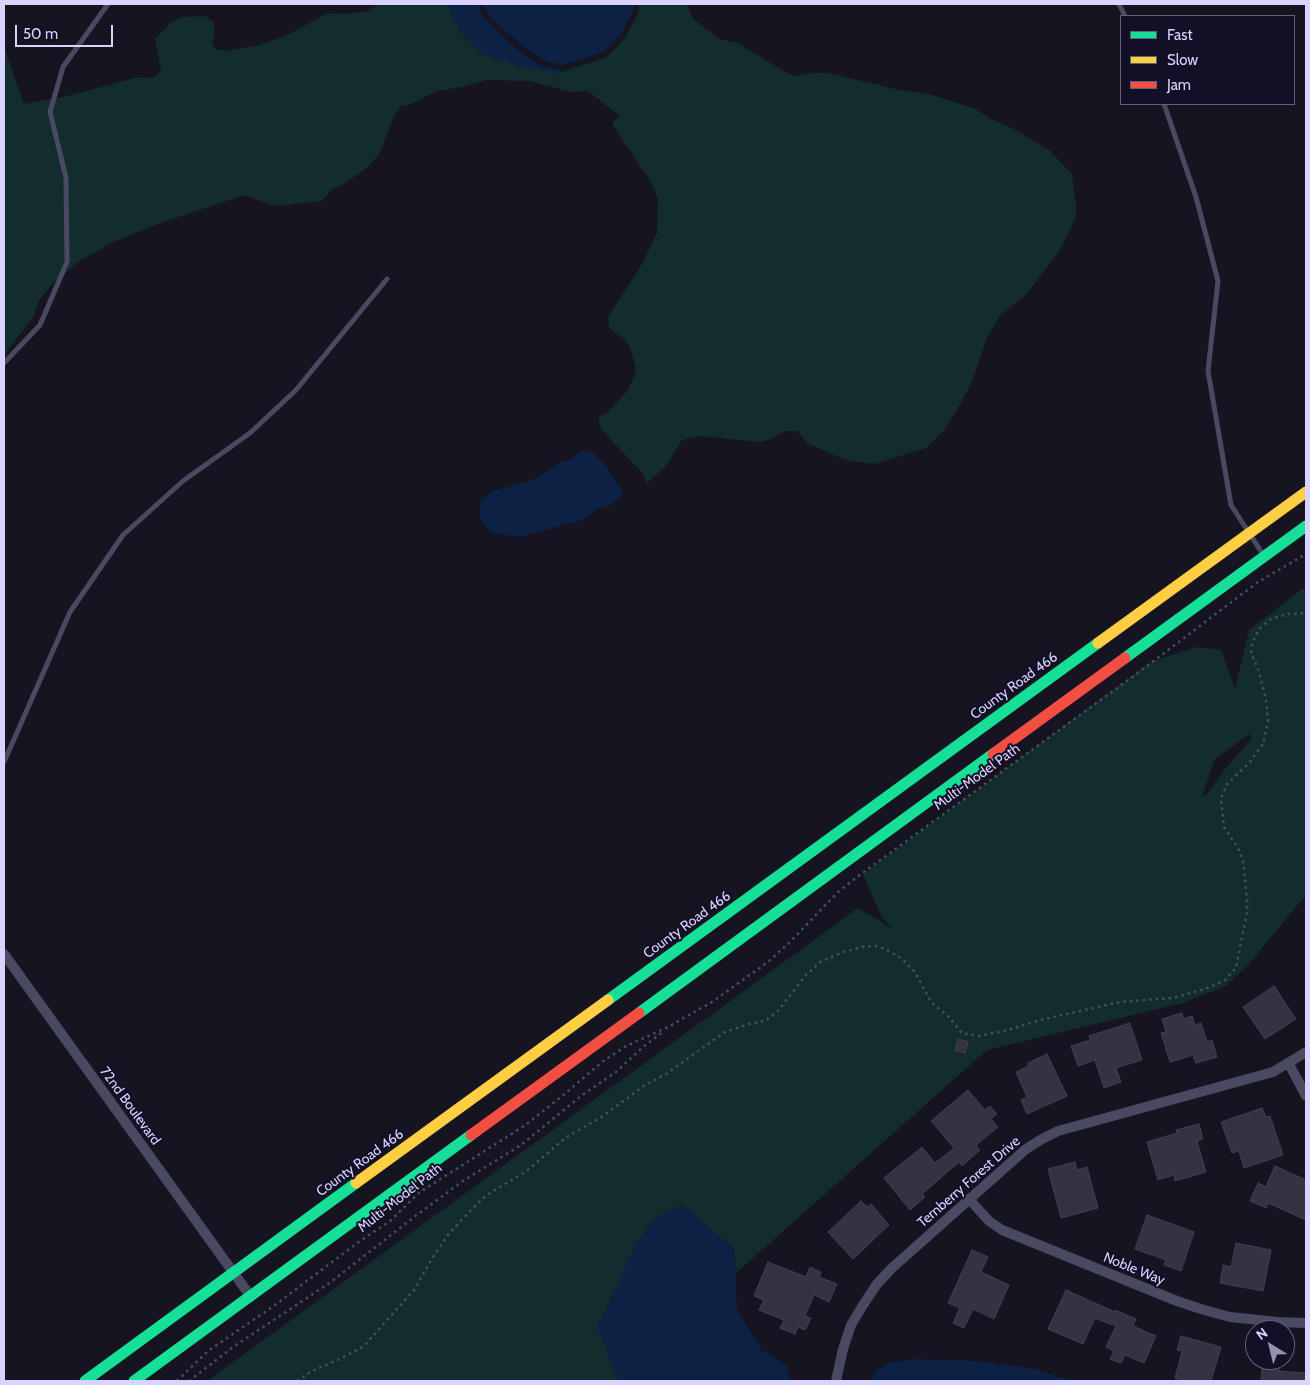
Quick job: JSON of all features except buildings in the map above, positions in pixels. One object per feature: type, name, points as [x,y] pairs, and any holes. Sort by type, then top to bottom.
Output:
[{"type":"main road","name":"County Road 466","points":[[85,1381],[1306,492]]},
{"type":"main road","points":[[134,1381],[1306,526]]},
{"type":"street","name":"72nd Boulevard","points":[[4,954],[250,1297]]},
{"type":"street","name":"Ternberry Forest Drive","points":[[836,1381],[843,1349],[851,1326],[878,1284],[892,1268],[1026,1149],[1058,1131],[1253,1079],[1290,1064],[1306,1052]]},
{"type":"street","points":[[1290,1064],[1306,1096]]},
{"type":"street","name":"Noble Way","points":[[969,1199],[989,1221],[1002,1230],[1178,1301],[1230,1316],[1306,1324]]},
{"type":"lane","points":[[4,363],[40,325],[67,262],[66,178],[50,112],[63,66],[108,4]]},
{"type":"lane","points":[[1164,105],[1196,197],[1218,281],[1208,371],[1231,505],[1264,556]]},
{"type":"lane","points":[[4,762],[70,612],[123,535],[183,481],[250,433],[296,390],[387,279]]},
{"type":"path","name":"Multi-Model Path","points":[[177,1381],[208,1351],[275,1305],[360,1241],[390,1221],[420,1192],[524,1126],[602,1062],[618,1051],[668,1027],[712,1002],[768,962],[791,942],[838,892],[860,874],[1131,678],[1258,582],[1306,554]]},
{"type":"path","points":[[297,1381],[312,1371],[364,1346],[415,1289],[447,1236],[487,1195],[528,1170],[565,1138],[603,1116],[645,1085],[666,1074],[725,1032],[749,1024],[765,1022],[777,1012],[804,976],[820,962],[843,952],[862,947],[876,946],[902,959],[915,972],[931,1002],[962,1033],[979,1036],[1120,1002],[1173,998],[1205,989],[1225,980],[1236,968],[1247,912],[1247,893],[1244,860],[1224,827],[1221,798],[1227,784],[1250,762],[1264,744],[1268,721],[1260,677],[1251,653],[1252,644],[1260,629],[1271,619],[1288,614],[1306,613]]},
{"type":"path","name":"Multi-Model Path","points":[[189,1381],[233,1347],[331,1282],[463,1181],[521,1145],[580,1096],[616,1072],[668,1027]]},
{"type":"green space","points":[[379,4],[447,4],[461,32],[558,73],[607,57],[626,37],[638,13],[639,4],[687,4],[693,19],[720,39],[738,43],[785,72],[795,76],[829,73],[899,90],[929,94],[976,109],[991,119],[1016,130],[1049,150],[1072,174],[1076,218],[1059,252],[1025,296],[1001,314],[987,338],[971,384],[945,429],[926,448],[875,464],[843,459],[807,443],[797,431],[785,431],[771,439],[760,442],[700,436],[682,440],[666,466],[647,483],[643,474],[601,429],[598,417],[606,414],[628,390],[634,376],[636,368],[630,348],[625,340],[609,328],[608,317],[642,264],[657,233],[658,199],[650,181],[612,124],[620,116],[588,91],[571,92],[529,81],[486,80],[467,86],[437,91],[409,105],[401,106],[394,116],[379,154],[369,166],[344,184],[333,188],[322,201],[275,206],[244,195],[160,223],[111,243],[78,262],[53,283],[39,300],[34,316],[4,355],[4,47],[24,104],[63,97],[138,77],[153,78],[161,70],[155,39],[170,23],[182,17],[205,16],[214,22],[212,42],[215,49],[226,51],[259,45],[277,39],[328,13],[346,14],[367,11]]},
{"type":"green space","points":[[1306,586],[1306,895],[1248,965],[1226,986],[1183,1003],[987,1050],[735,1274],[734,1249],[682,1205],[654,1219],[636,1245],[598,1327],[619,1381],[207,1381],[858,908],[893,929],[882,918],[863,874],[1152,661],[1197,647],[1221,650],[1235,689],[1249,630]],"holes":[[[1249,734],[1252,738],[1225,769],[1208,793],[1202,797],[1215,759]]]},
{"type":"water","points":[[447,4],[477,4],[484,18],[514,47],[540,65],[562,71],[567,70],[558,73],[519,66],[481,54],[461,32]]},
{"type":"water","points":[[483,4],[633,4],[633,10],[621,34],[603,52],[563,65],[543,60],[518,42],[489,16]]},
{"type":"water","points":[[588,450],[606,466],[621,488],[622,496],[609,506],[597,509],[582,520],[519,537],[495,533],[486,528],[481,520],[479,508],[482,499],[494,491],[532,480],[563,461],[568,461],[581,452]]},
{"type":"water","points":[[682,1205],[734,1249],[737,1309],[761,1350],[787,1366],[789,1381],[619,1381],[598,1327],[636,1245],[654,1219]]},
{"type":"water","points":[[916,1359],[976,1361],[1036,1369],[1071,1381],[871,1381],[876,1371],[888,1363]]},
{"type":"traffic: fast","points":[[1125,658],[1306,526]]},
{"type":"traffic: fast","points":[[608,1000],[1098,643]]},
{"type":"traffic: fast","points":[[639,1013],[993,754]]},
{"type":"traffic: fast","points":[[134,1381],[471,1135]]},
{"type":"traffic: fast","points":[[85,1381],[356,1183]]},
{"type":"traffic: slow","points":[[1098,643],[1306,492]]},
{"type":"traffic: slow","points":[[356,1183],[608,1000]]},
{"type":"traffic: jam","points":[[993,754],[1125,658]]},
{"type":"traffic: jam","points":[[471,1135],[639,1013]]}]
